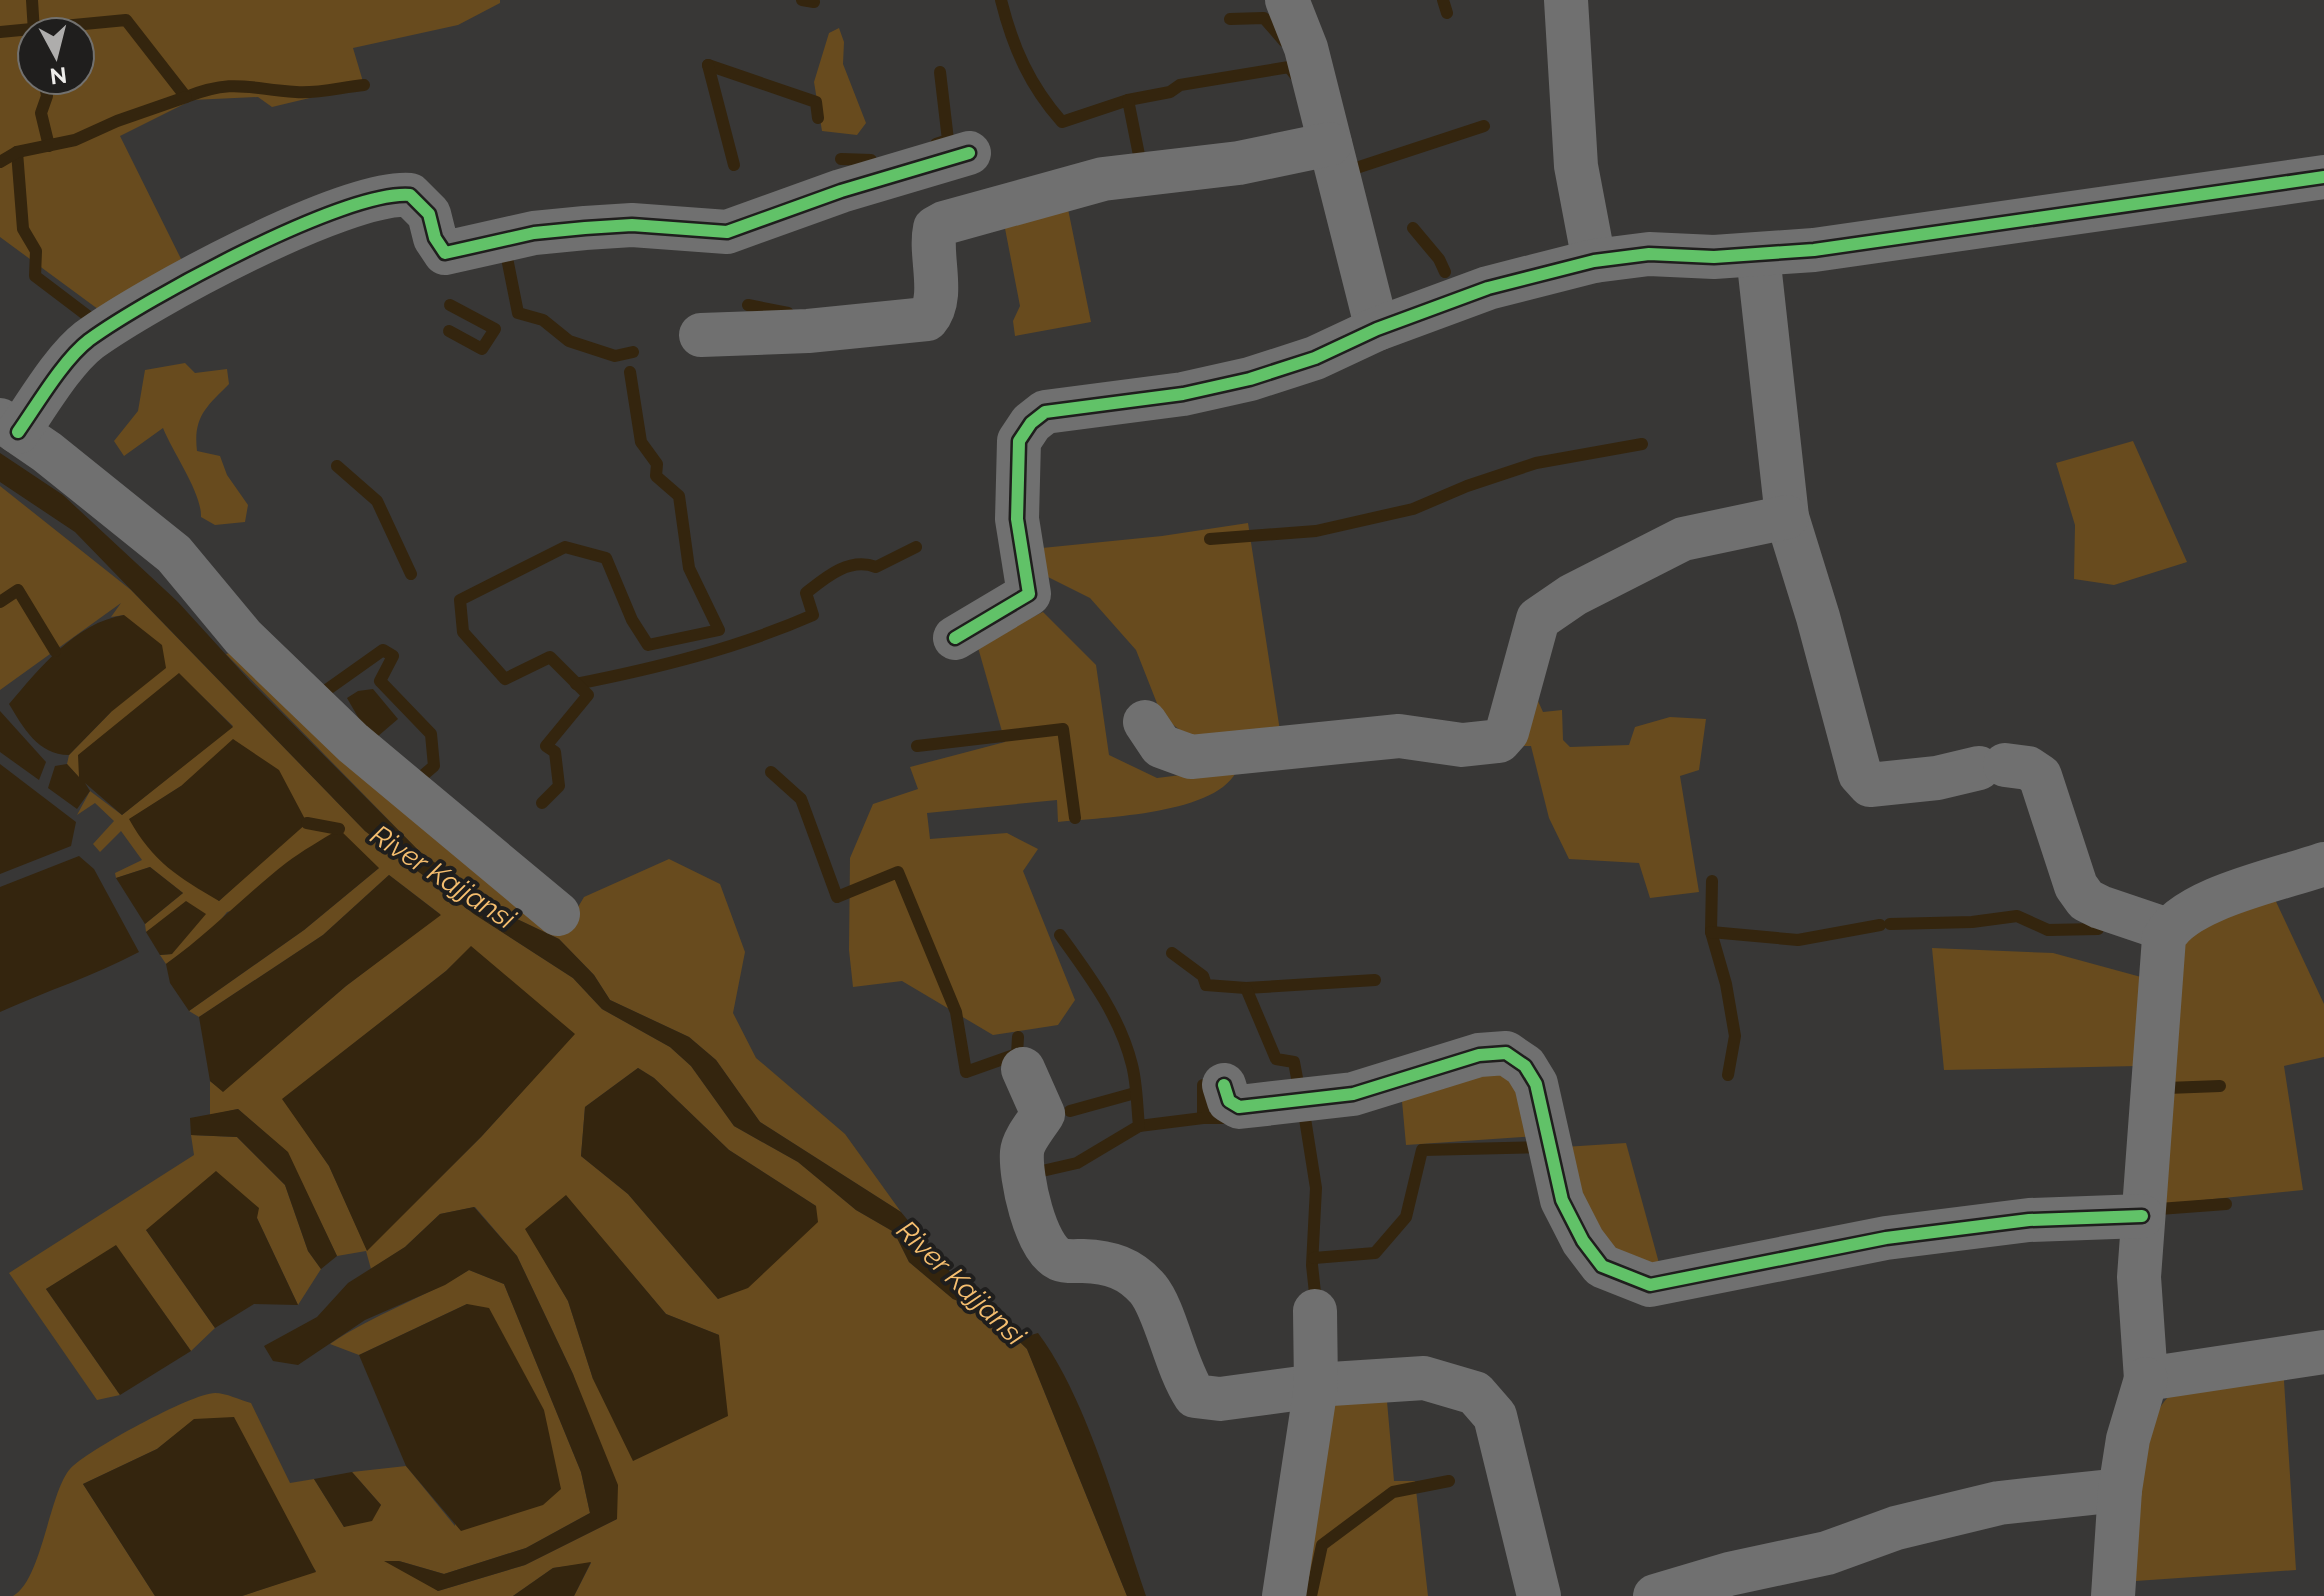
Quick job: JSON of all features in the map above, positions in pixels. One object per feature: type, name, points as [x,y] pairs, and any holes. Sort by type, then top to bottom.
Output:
[{"type":"street","points":[[1287,0],[1306,48],[1377,329]]},
{"type":"street","points":[[1566,0],[1576,166],[1594,261]]},
{"type":"street","points":[[701,335],[808,331],[927,319],[933,312],[935,300],[932,241],[935,228],[944,223],[1103,179],[1239,163],[1330,144]]},
{"type":"street","points":[[558,914],[353,743],[243,637],[174,554],[9,426],[87,342],[165,293],[317,219],[393,194],[410,195],[429,214],[435,238],[445,253],[534,233],[585,228],[632,225],[727,232],[841,191],[969,153]]},
{"type":"street","points":[[955,638],[1029,594],[1017,519],[1019,441],[1031,423],[1045,412],[1183,394],[1250,379],[1315,358],[1377,329],[1488,288],[1594,261],[1649,254],[1758,255],[1878,242],[2135,201],[2324,177]]},
{"type":"street","points":[[1758,255],[1774,424],[1787,517],[1864,783],[1888,784],[1992,767],[2028,768],[2040,776],[2076,886],[2086,900],[2168,930]]},
{"type":"street","points":[[1145,722],[1161,746],[1191,757],[1399,736],[1462,745],[1499,741],[1507,732],[1515,707],[1538,619],[1573,595],[1683,539],[1787,517]]},
{"type":"street","points":[[2113,1596],[2120,1490],[2128,1439],[2146,1379],[2139,1277],[2160,968],[2168,930],[2199,906],[2324,864]]},
{"type":"street","points":[[1224,1085],[1229,1101],[1239,1107],[1321,1099],[1403,1081],[1479,1055],[1506,1053],[1525,1066],[1536,1084],[1562,1200],[1583,1241],[1602,1266],[1650,1285],[1886,1238],[2029,1220],[2142,1216]]},
{"type":"street","points":[[1023,1069],[1043,1114],[1021,1149],[1024,1176],[1032,1215],[1052,1255],[1062,1261],[1102,1261],[1128,1270],[1150,1291],[1184,1379],[1195,1396],[1220,1399],[1316,1386],[1424,1378],[1475,1393],[1495,1416],[1539,1596]]},
{"type":"street","points":[[1284,1596],[1316,1386],[1315,1311]]},
{"type":"street","points":[[2146,1379],[2324,1352]]},
{"type":"street","points":[[1655,1596],[1729,1574],[1827,1553],[1896,1528],[1999,1503],[2120,1490]]},
{"type":"shaded area","points":[[0,0],[500,0],[500,3],[458,25],[353,48],[364,85],[272,107],[258,97],[192,100],[120,136],[188,273],[106,315],[0,237]]},
{"type":"shaded area","points":[[839,28],[844,42],[843,64],[866,123],[857,135],[822,131],[814,82],[829,33]]},
{"type":"shaded area","points":[[1067,204],[1091,322],[1015,336],[1013,321],[1020,306],[1003,218]]},
{"type":"shaded area","points":[[185,363],[195,373],[227,369],[229,384],[208,406],[199,421],[197,451],[220,456],[227,475],[248,505],[245,522],[215,525],[201,517],[197,496],[163,428],[124,456],[114,441],[138,411],[145,370]]},
{"type":"shaded area","points":[[2133,441],[2187,562],[2114,585],[2074,579],[2075,525],[2056,463]]},
{"type":"shaded area","points":[[0,486],[131,590],[365,831],[474,914],[573,978],[602,1009],[670,1047],[691,1066],[734,1126],[798,1162],[856,1210],[894,1232],[909,1262],[953,1299],[991,1314],[1027,1349],[1127,1596],[574,1596],[591,1563],[553,1568],[513,1596],[242,1596],[316,1571],[194,1420],[157,1449],[83,1484],[155,1596],[13,1596],[31,1573],[56,1497],[70,1469],[140,1424],[185,1402],[215,1393],[251,1403],[290,1483],[314,1479],[344,1527],[381,1505],[352,1472],[406,1466],[455,1526],[467,1304],[359,1355],[330,1344],[469,1270],[504,1284],[581,1472],[590,1513],[526,1548],[444,1574],[399,1561],[438,1591],[525,1565],[617,1519],[573,1374],[517,1256],[475,1207],[440,1214],[405,1247],[371,1269],[366,1251],[337,1256],[287,1152],[238,1109],[210,1115],[210,1081],[223,1091],[346,986],[440,914],[389,875],[323,935],[199,1017],[189,1011],[304,930],[379,868],[227,912],[211,932],[166,964],[160,955],[172,954],[155,926],[146,932],[145,924],[183,893],[150,867],[116,878],[115,873],[142,860],[121,831],[100,852],[93,844],[114,821],[95,803],[77,815],[90,791],[122,815],[233,726],[179,674],[128,716],[80,779],[67,764],[69,755],[111,712],[124,615],[111,617],[121,603],[0,690]],"holes":[[[181,786],[255,868],[219,901],[130,819]],[[471,947],[574,1034],[481,1137],[367,1250],[329,1166],[283,1099],[446,971]],[[638,1068],[654,1078],[729,1150],[816,1206],[718,1299],[628,1194],[581,1156],[585,1107]],[[566,1196],[666,1314],[719,1335],[593,1379],[568,1301],[526,1229]]]},
{"type":"shaded area","points":[[1248,523],[1280,731],[1195,742],[1162,716],[1136,650],[1090,598],[1040,573],[1032,549],[1162,536]]},
{"type":"shaded area","points":[[1043,612],[1096,665],[1109,755],[1157,778],[1238,768],[1227,784],[1209,796],[1158,811],[1058,822],[1057,800],[927,813],[930,839],[1007,833],[1038,849],[1023,871],[1075,1000],[1058,1025],[993,1035],[902,981],[853,987],[849,950],[850,858],[873,804],[918,789],[910,767],[1005,742],[977,644]]},
{"type":"shaded area","points":[[240,650],[568,924],[584,897],[669,859],[720,884],[745,952],[733,1013],[756,1058],[845,1134],[901,1212],[760,1122],[716,1060],[689,1037],[610,1000],[594,975],[559,939],[500,911],[419,851],[226,654]]},
{"type":"shaded area","points":[[1538,701],[1543,712],[1562,710],[1563,740],[1570,747],[1629,745],[1635,727],[1670,717],[1706,719],[1699,770],[1680,776],[1699,892],[1650,898],[1639,863],[1569,859],[1549,818],[1531,746],[1515,746]]},
{"type":"shaded area","points":[[2271,891],[2324,1004],[2324,1057],[2284,1066],[2303,1190],[2154,1205],[2176,937]]},
{"type":"shaded area","points":[[1932,948],[2053,953],[2141,977],[2137,1066],[1944,1070]]},
{"type":"shaded area","points":[[1508,1070],[1538,1136],[1406,1145],[1401,1090]]},
{"type":"shaded area","points":[[191,1135],[237,1137],[285,1185],[308,1251],[321,1269],[298,1305],[257,1218],[146,1230],[215,1328],[191,1351],[116,1246],[46,1289],[120,1395],[97,1400],[9,1273],[194,1155]]},
{"type":"shaded area","points":[[1626,1143],[1662,1274],[1606,1258],[1564,1147]]},
{"type":"shaded area","points":[[2283,1365],[2296,1570],[2121,1582],[2131,1503],[2144,1443],[2168,1397],[2197,1380]]},
{"type":"shaded area","points":[[1386,1390],[1394,1481],[1415,1481],[1428,1596],[1299,1596],[1326,1400]]},
{"type":"water","name":"River Kajjansi","points":[[0,453],[63,495],[178,602],[250,681],[419,851],[500,911],[559,939],[594,975],[610,1000],[689,1037],[716,1060],[760,1122],[901,1212],[957,1280],[1024,1337],[1038,1333],[1056,1360],[1087,1424],[1146,1596],[1127,1596],[1027,1349],[991,1314],[953,1299],[909,1262],[894,1232],[856,1210],[798,1162],[734,1126],[691,1066],[670,1047],[602,1009],[573,978],[474,914],[365,831],[75,532],[0,482]]},
{"type":"water","points":[[124,615],[162,645],[166,668],[111,712],[69,755],[58,754],[40,745],[9,704],[46,662],[74,637],[90,627]]},
{"type":"water","points":[[179,673],[233,727],[122,815],[85,783],[90,791],[77,809],[48,788],[55,766],[67,764],[79,777],[78,755]]},
{"type":"water","points":[[373,689],[398,719],[377,737],[366,731],[347,698],[358,691]]},
{"type":"water","points":[[0,711],[46,762],[39,780],[0,752]]},
{"type":"water","points":[[233,739],[279,770],[307,823],[219,901],[157,858],[129,819],[181,786]]},
{"type":"water","points":[[0,764],[76,822],[71,846],[0,874]]},
{"type":"water","points":[[339,829],[379,868],[304,930],[189,1011],[170,983],[166,964],[286,863]]},
{"type":"water","points":[[79,856],[94,869],[139,952],[0,1012],[0,887]]},
{"type":"water","points":[[150,867],[183,893],[145,924],[116,878]]},
{"type":"water","points":[[389,875],[441,915],[346,986],[223,1092],[210,1081],[199,1017],[323,935]]},
{"type":"water","points":[[186,901],[206,914],[172,954],[160,955],[146,932]]},
{"type":"water","points":[[471,946],[575,1034],[481,1137],[367,1251],[329,1166],[282,1099],[446,971]]},
{"type":"water","points":[[638,1068],[654,1078],[729,1150],[816,1206],[818,1222],[748,1288],[718,1299],[628,1194],[581,1156],[585,1107]]},
{"type":"water","points":[[238,1109],[288,1152],[337,1256],[321,1269],[308,1251],[285,1185],[237,1137],[191,1135],[190,1118]]},
{"type":"water","points":[[216,1171],[259,1208],[257,1218],[298,1305],[254,1304],[215,1328],[146,1230]]},
{"type":"water","points":[[566,1195],[666,1314],[719,1335],[728,1416],[633,1461],[593,1379],[568,1301],[525,1229]]},
{"type":"water","points":[[474,1207],[517,1256],[573,1374],[618,1485],[617,1519],[525,1565],[438,1591],[384,1561],[399,1561],[444,1574],[526,1548],[590,1513],[581,1472],[504,1284],[469,1270],[445,1285],[365,1320],[298,1365],[273,1361],[264,1346],[317,1317],[348,1283],[405,1247],[440,1214]]},
{"type":"water","points":[[116,1245],[191,1351],[120,1395],[46,1289]]},
{"type":"water","points":[[467,1304],[489,1308],[544,1410],[561,1489],[543,1505],[461,1531],[406,1466],[359,1355]]},
{"type":"water","points":[[234,1417],[316,1572],[242,1596],[155,1596],[83,1484],[157,1449],[194,1419]]},
{"type":"water","points":[[352,1472],[381,1505],[372,1521],[344,1527],[314,1479]]},
{"type":"water","points":[[591,1562],[574,1596],[513,1596],[553,1568]]},
{"type":"waterway","points":[[32,0],[33,16]]},
{"type":"waterway","points":[[802,0],[814,2]]},
{"type":"waterway","points":[[1001,0],[1024,66],[1062,122],[1128,100],[1170,92],[1180,85],[1289,67],[1296,76]]},
{"type":"waterway","points":[[1443,0],[1447,13]]},
{"type":"waterway","points":[[1230,19],[1264,18],[1284,41]]},
{"type":"waterway","points":[[0,32],[126,20],[186,97],[230,86],[304,92],[364,85]]},
{"type":"waterway","points":[[708,65],[816,102],[818,118]]},
{"type":"waterway","points":[[708,65],[734,165]]},
{"type":"waterway","points":[[936,144],[948,140],[940,72]]},
{"type":"waterway","points":[[47,96],[41,113],[49,146]]},
{"type":"waterway","points":[[0,162],[17,152],[75,140],[117,121],[186,97]]},
{"type":"waterway","points":[[1128,100],[1140,160],[1147,159]]},
{"type":"waterway","points":[[1347,171],[1484,126]]},
{"type":"waterway","points":[[17,152],[23,229],[36,251],[35,276],[97,323]]},
{"type":"waterway","points":[[841,159],[871,160]]},
{"type":"waterway","points":[[1413,228],[1439,259],[1445,272]]},
{"type":"waterway","points":[[507,258],[518,313],[543,320],[569,341],[615,356],[633,352]]},
{"type":"waterway","points":[[449,331],[482,349],[495,329],[450,305]]},
{"type":"waterway","points":[[748,305],[788,313]]},
{"type":"waterway","points":[[542,803],[559,786],[555,752],[546,746],[588,695],[550,657],[505,679],[463,632],[460,600],[565,547],[606,558],[632,620],[648,645],[719,630],[689,568],[679,496],[656,476],[657,464],[641,442],[630,372]]},
{"type":"waterway","points":[[1210,539],[1316,531],[1413,509],[1467,486],[1536,463],[1642,444]]},
{"type":"waterway","points":[[337,466],[377,501],[411,574]]},
{"type":"waterway","points":[[576,684],[697,656],[785,627],[813,615],[806,593],[838,570],[856,565],[876,567],[916,547]]},
{"type":"waterway","points":[[0,602],[18,590],[55,651]]},
{"type":"waterway","points":[[321,694],[383,650],[393,656],[380,681],[431,734],[434,766],[413,784]]},
{"type":"waterway","points":[[917,746],[1063,729],[1075,818]]},
{"type":"waterway","points":[[771,772],[801,799],[837,897],[898,872],[956,1012],[966,1072],[1017,1054],[1018,1037]]},
{"type":"waterway","points":[[307,823],[339,829]]},
{"type":"waterway","points":[[1712,881],[1711,932],[1726,984],[1735,1036],[1728,1075]]},
{"type":"waterway","points":[[1890,924],[1972,922],[2017,916],[2048,930],[2098,929]]},
{"type":"waterway","points":[[1711,932],[1798,940],[1880,925]]},
{"type":"waterway","points":[[1029,1174],[1077,1163],[1139,1126],[1134,1072],[1120,1030],[1082,965],[1060,935]]},
{"type":"waterway","points":[[1172,953],[1203,976],[1206,985],[1246,988],[1375,980]]},
{"type":"waterway","points":[[1246,988],[1276,1059],[1294,1062],[1300,1094]]},
{"type":"waterway","points":[[2167,1083],[2167,1088],[2220,1086]]},
{"type":"waterway","points":[[1203,1085],[1203,1118]]},
{"type":"waterway","points":[[1070,1111],[1135,1093]]},
{"type":"waterway","points":[[1303,1106],[1316,1188],[1312,1265],[1316,1302]]},
{"type":"waterway","points":[[1139,1126],[1203,1118],[1231,1118]]},
{"type":"waterway","points":[[1314,1258],[1375,1253],[1406,1217],[1422,1150],[1542,1147]]},
{"type":"waterway","points":[[2158,1218],[2159,1209],[2226,1204]]},
{"type":"waterway","points":[[1311,1596],[1322,1545],[1393,1492],[1449,1481]]},
{"type":"cycle path","points":[[18,432],[70,359],[89,340],[116,322],[246,250],[340,210],[380,198],[410,195],[429,214],[435,238],[445,253],[534,233],[585,228],[632,225],[727,232],[841,191],[969,153]]},
{"type":"cycle path","points":[[955,638],[1029,594],[1017,519],[1019,441],[1031,423],[1045,412],[1183,394],[1250,379],[1315,358],[1377,329],[1488,288],[1594,261],[1649,254],[1714,257],[1814,250],[2324,177]]},
{"type":"cycle path","points":[[1224,1085],[1229,1101],[1239,1107],[1353,1094],[1479,1055],[1506,1053],[1525,1066],[1536,1084],[1562,1200],[1583,1241],[1602,1266],[1650,1285],[1886,1238],[2029,1220],[2142,1216]]}]
